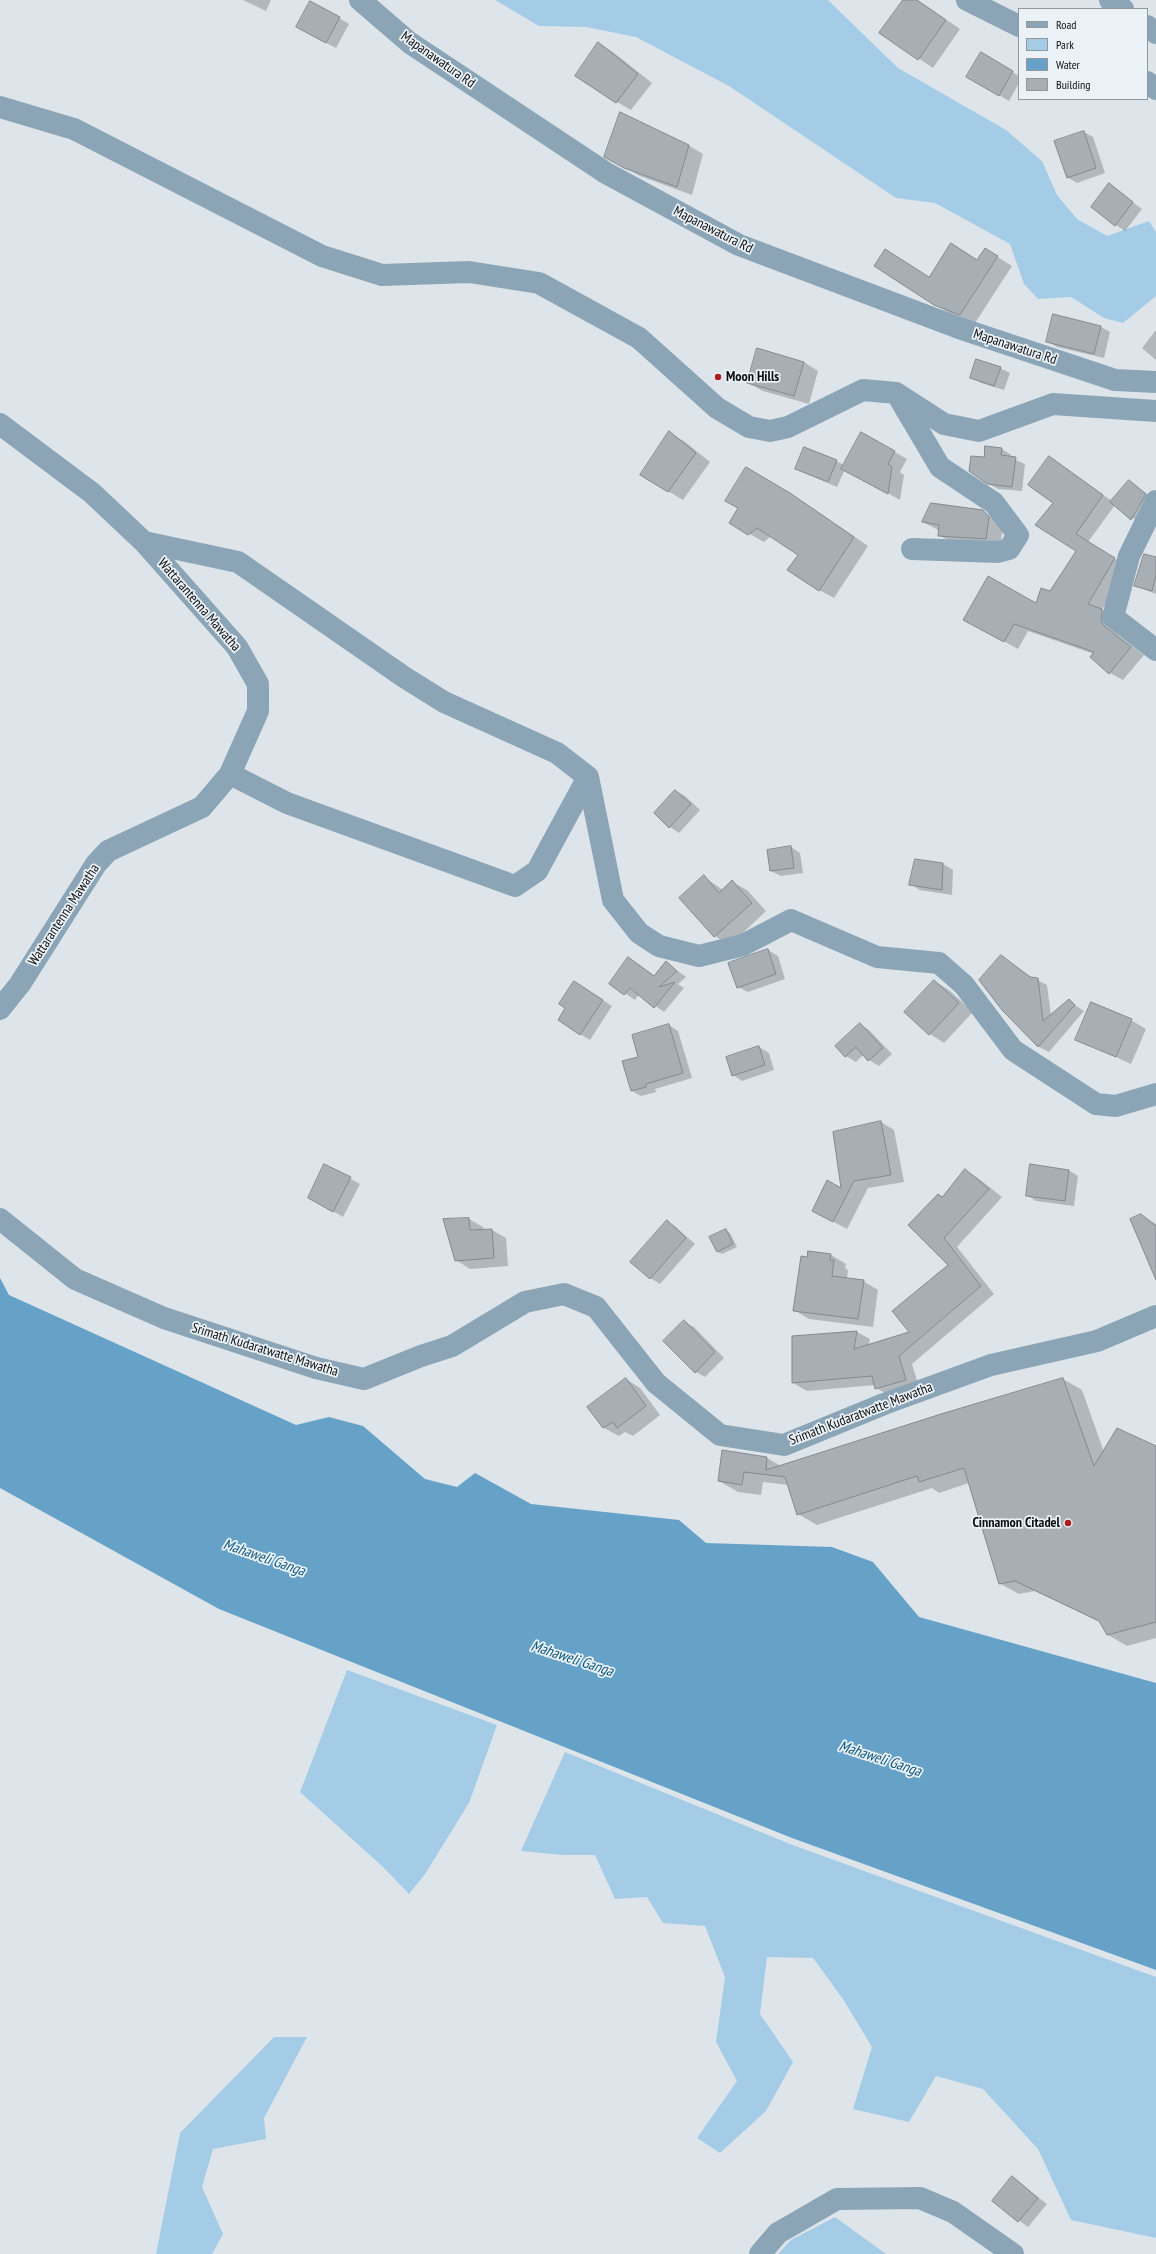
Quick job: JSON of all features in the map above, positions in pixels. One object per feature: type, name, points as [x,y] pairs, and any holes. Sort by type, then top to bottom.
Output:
[{"type":"street","name":"Mapanawatura Rd","points":[[360,0],[410,43],[606,172],[739,245],[959,328],[1115,380],[1156,382]]},
{"type":"street","points":[[967,0],[1018,26]]},
{"type":"street","points":[[1110,0],[1121,8]]},
{"type":"street","points":[[1148,27],[1156,33]]},
{"type":"street","points":[[1148,83],[1156,89]]},
{"type":"street","points":[[0,107],[74,129],[322,256],[382,275],[469,272],[539,282],[639,338],[717,408],[748,427],[770,431],[788,427],[863,390],[896,393],[944,424],[979,431],[1053,404],[1156,411]]},
{"type":"street","points":[[896,393],[940,467],[994,503],[1018,535],[1009,549],[998,552],[912,550]]},
{"type":"street","name":"Wattarantenna Mawatha","points":[[0,424],[92,493],[144,542],[237,647],[258,684],[258,711],[230,774],[202,807],[108,851],[96,864],[20,984],[0,1010]]},
{"type":"street","points":[[1156,501],[1129,556],[1113,617],[1156,650]]},
{"type":"street","points":[[144,542],[238,562],[404,677],[444,702],[557,753],[588,777],[613,900],[639,933],[659,946],[699,956],[743,945],[791,920],[877,957],[939,963],[964,985],[1013,1050],[1096,1104],[1116,1106],[1156,1094]]},
{"type":"street","points":[[230,774],[287,803],[515,886],[537,872],[588,777]]},
{"type":"street","name":"Srimath Kudaratwatte Mawatha","points":[[0,1219],[75,1279],[102,1291],[164,1318],[316,1368],[364,1379],[421,1356],[452,1346],[525,1302],[564,1294],[596,1307],[656,1383],[720,1436],[784,1445],[884,1404],[991,1365],[1097,1341],[1156,1316]]},
{"type":"street","points":[[760,2254],[778,2233],[837,2199],[920,2198],[953,2212],[1013,2254]]},
{"type":"green space","points":[[495,0],[828,0],[898,68],[1006,130],[1042,161],[1057,195],[1077,219],[1107,236],[1149,221],[1156,232],[1156,296],[1123,323],[1104,318],[1071,297],[1038,299],[1024,284],[1010,244],[935,203],[896,198],[729,86],[636,37],[586,27],[539,26]]},
{"type":"green space","points":[[347,1670],[497,1725],[469,1803],[425,1874],[409,1894],[383,1867],[300,1792]]},
{"type":"green space","points":[[565,1752],[790,1844],[1156,1977],[1156,2238],[1071,2220],[1038,2149],[983,2089],[936,2076],[909,2122],[853,2109],[872,2047],[843,1999],[813,1958],[767,1957],[760,2014],[793,2062],[766,2111],[720,2153],[697,2138],[737,2081],[716,2042],[725,1977],[705,1926],[663,1923],[647,1897],[615,1899],[595,1855],[563,1855],[521,1851]]},
{"type":"green space","points":[[274,2037],[307,2037],[264,2118],[266,2139],[213,2149],[202,2187],[223,2234],[212,2254],[156,2254],[180,2133]]},
{"type":"green space","points":[[835,2217],[886,2254],[778,2254],[791,2240]]},
{"type":"water","name":"Mahaweli Ganga","points":[[0,1278],[9,1295],[296,1425],[329,1417],[363,1426],[425,1479],[457,1487],[475,1473],[531,1504],[679,1520],[706,1543],[832,1547],[873,1562],[919,1617],[1156,1683],[1156,1970],[792,1838],[219,1609],[0,1488]]},
{"type":"building","points":[[903,0],[917,0],[946,20],[918,60],[879,33]]},
{"type":"building","points":[[310,1],[340,17],[326,43],[296,27]]},
{"type":"building","points":[[598,42],[638,74],[616,103],[575,76]]},
{"type":"building","points":[[981,52],[1013,71],[999,96],[966,77]]},
{"type":"building","points":[[620,112],[689,145],[677,187],[624,168],[604,157]]},
{"type":"building","points":[[1084,131],[1096,168],[1067,178],[1054,141]]},
{"type":"building","points":[[1109,183],[1133,202],[1115,226],[1091,207]]},
{"type":"building","points":[[951,243],[977,260],[985,248],[998,256],[960,315],[934,305],[874,266],[885,249],[929,277]]},
{"type":"building","points":[[1053,314],[1101,326],[1094,354],[1046,342]]},
{"type":"building","points":[[757,348],[804,362],[794,396],[747,383]]},
{"type":"building","points":[[976,359],[1001,367],[994,386],[970,378]]},
{"type":"building","points":[[669,431],[696,453],[668,492],[640,475]]},
{"type":"building","points":[[861,432],[895,451],[888,464],[892,467],[888,494],[841,469]]},
{"type":"building","points":[[985,446],[1002,448],[1001,455],[1016,457],[1012,487],[987,484],[969,471],[971,456],[984,457]]},
{"type":"building","points":[[804,447],[837,460],[828,482],[795,469]]},
{"type":"building","points":[[1049,456],[1103,495],[1076,534],[1115,558],[1088,604],[1102,609],[1101,621],[1105,627],[1131,647],[1109,674],[1090,657],[1094,652],[1014,624],[1004,642],[963,620],[988,576],[1036,603],[1041,588],[1050,591],[1076,551],[1035,525],[1053,503],[1028,485]]},
{"type":"building","points":[[746,467],[790,493],[854,537],[819,591],[787,570],[798,555],[757,528],[748,535],[729,523],[738,508],[725,501]]},
{"type":"building","points":[[1129,480],[1146,494],[1131,520],[1110,502]]},
{"type":"building","points":[[931,503],[983,510],[989,517],[986,539],[938,536],[939,525],[922,522]]},
{"type":"building","points":[[1144,554],[1156,557],[1156,575],[1152,591],[1134,586]]},
{"type":"building","points":[[675,790],[691,804],[669,828],[654,813]]},
{"type":"building","points":[[791,846],[794,868],[770,871],[767,850]]},
{"type":"building","points":[[915,859],[943,863],[942,890],[909,885]]},
{"type":"building","points":[[704,875],[719,893],[732,880],[752,903],[714,937],[679,898]]},
{"type":"building","points":[[768,949],[776,974],[737,988],[728,963]]},
{"type":"building","points":[[1001,955],[1030,977],[1038,978],[1043,1021],[1069,999],[1075,1005],[1038,1047],[1002,1010],[979,980]]},
{"type":"building","points":[[628,957],[654,976],[666,961],[677,971],[659,987],[675,982],[654,1008],[630,988],[624,995],[609,984]]},
{"type":"building","points":[[934,980],[959,1003],[929,1035],[904,1012]]},
{"type":"building","points":[[574,981],[603,1000],[580,1035],[558,1020],[565,1008],[559,1004]]},
{"type":"building","points":[[1091,1002],[1132,1019],[1116,1057],[1075,1040]]},
{"type":"building","points":[[860,1023],[883,1048],[868,1061],[856,1047],[845,1057],[835,1046]]},
{"type":"building","points":[[669,1024],[683,1073],[646,1084],[646,1087],[631,1091],[622,1061],[638,1057],[632,1035]]},
{"type":"building","points":[[759,1046],[765,1065],[732,1076],[726,1057]]},
{"type":"building","points":[[881,1121],[891,1175],[854,1181],[833,1222],[812,1211],[827,1180],[841,1188],[833,1132]]},
{"type":"building","points":[[324,1164],[351,1177],[333,1212],[308,1198]]},
{"type":"building","points":[[1030,1164],[1069,1170],[1065,1201],[1026,1196]]},
{"type":"building","points":[[965,1169],[989,1189],[944,1238],[981,1286],[899,1356],[906,1380],[875,1389],[872,1376],[792,1383],[792,1336],[857,1331],[854,1349],[909,1332],[892,1311],[948,1265],[908,1225],[938,1194],[942,1197]]},
{"type":"building","points":[[1141,1214],[1156,1226],[1156,1280],[1130,1219]]},
{"type":"building","points":[[469,1218],[470,1230],[492,1229],[494,1258],[455,1261],[443,1219]]},
{"type":"building","points":[[667,1220],[686,1238],[650,1279],[630,1262]]},
{"type":"building","points":[[726,1229],[733,1244],[717,1252],[709,1237]]},
{"type":"building","points":[[808,1251],[831,1254],[830,1260],[834,1260],[832,1276],[864,1280],[858,1319],[793,1311],[801,1256],[807,1257]]},
{"type":"building","points":[[684,1320],[715,1352],[695,1373],[663,1341]]},
{"type":"building","points":[[626,1378],[646,1406],[617,1428],[613,1422],[603,1428],[587,1407]]},
{"type":"building","name":"Cinnamon Citadel","points":[[1063,1378],[1094,1466],[1117,1428],[1156,1446],[1156,1622],[1107,1635],[1099,1621],[1015,1581],[999,1584],[964,1468],[919,1482],[917,1476],[797,1515],[785,1477],[744,1472],[742,1485],[718,1481],[722,1450],[767,1457],[766,1470],[941,1414]]},
{"type":"building","points":[[1012,2176],[1038,2198],[1018,2222],[992,2201]]},
{"type":"place","name":"Moon Hills","points":[[718,377]]},
{"type":"place","name":"Cinnamon Citadel","points":[[1068,1523]]}]
